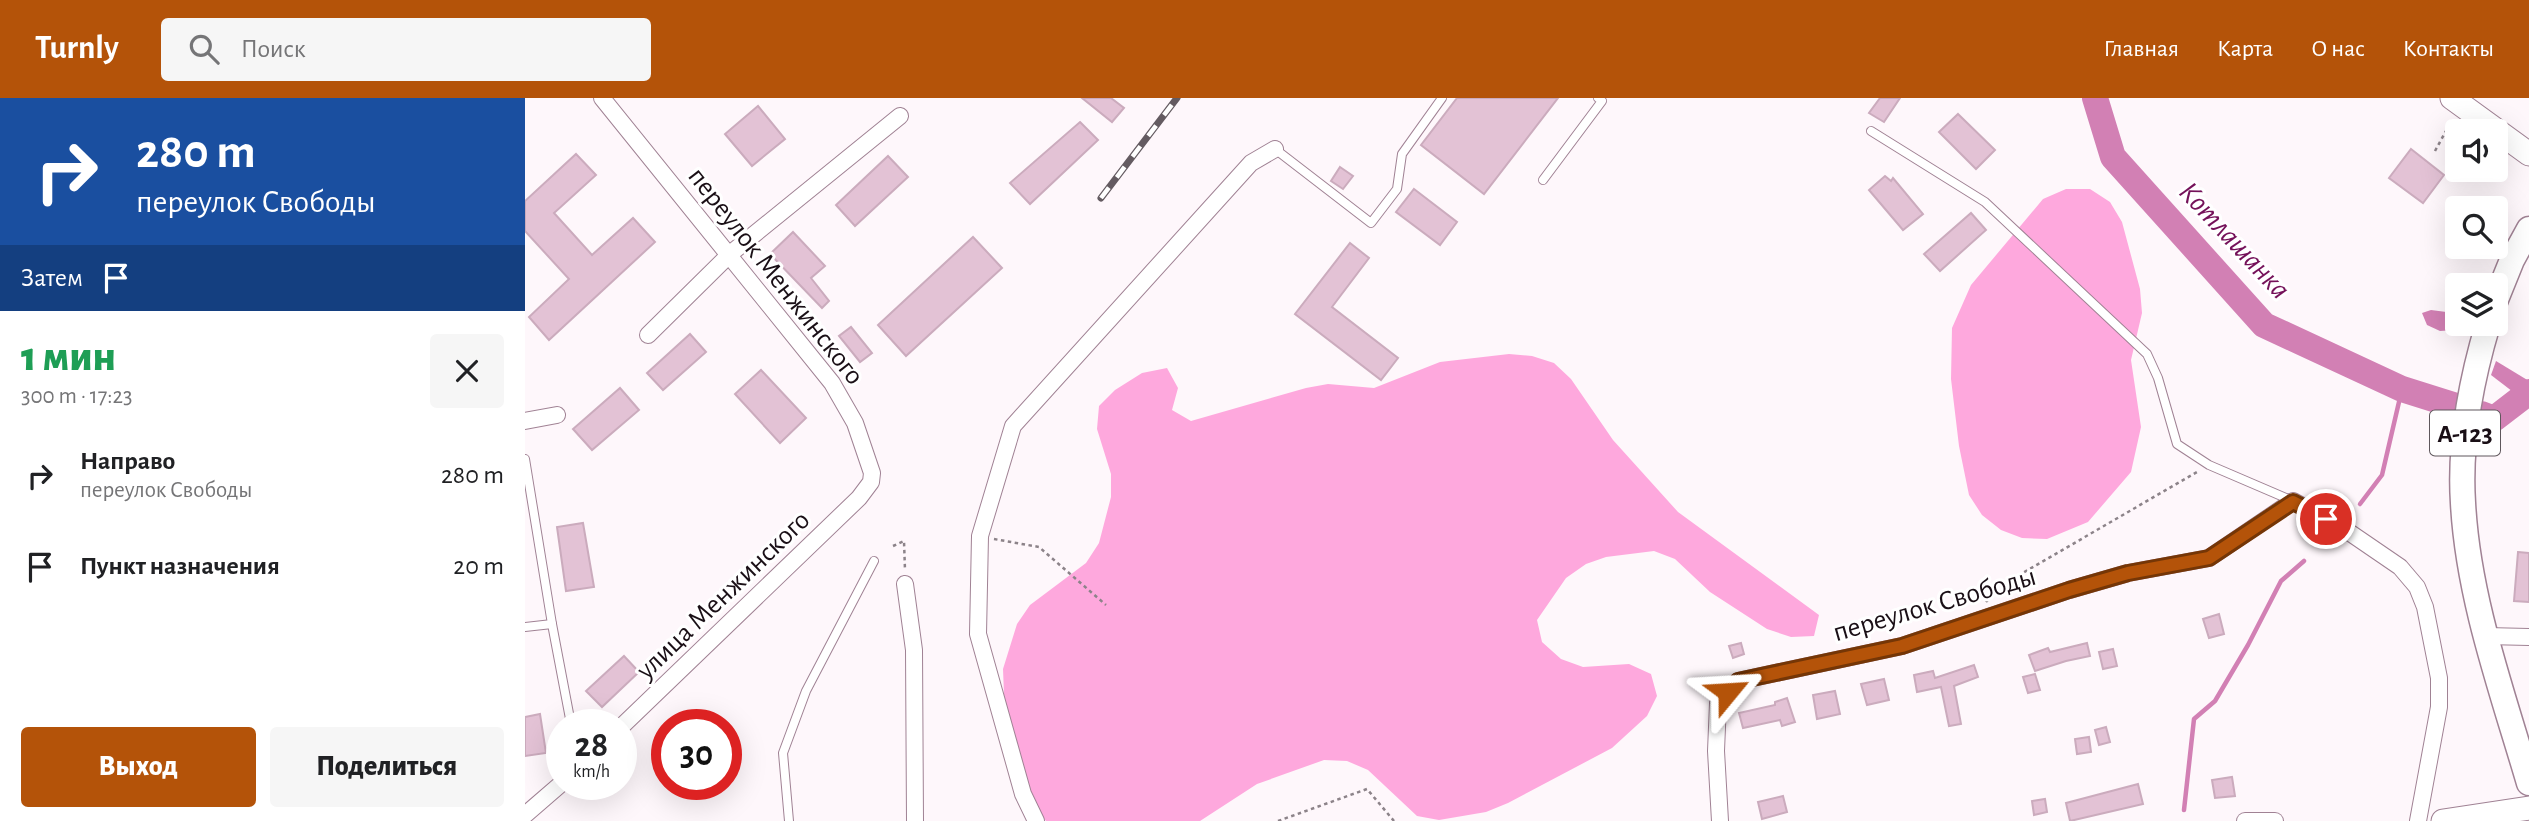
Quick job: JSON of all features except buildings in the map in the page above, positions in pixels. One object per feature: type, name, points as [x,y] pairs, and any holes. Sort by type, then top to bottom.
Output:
[{"type":"main road","points":[[2456,101],[2529,154]]},
{"type":"main road","points":[[2507,273],[2529,229]]},
{"type":"main road","name":"А-123","points":[[2486,336],[2473,383],[2465,429],[2463,503],[2468,545],[2486,636],[2529,783]]},
{"type":"main road","points":[[2443,821],[2529,808]]},
{"type":"street","name":"переулок Менжинского","points":[[602,98],[832,383],[855,422],[872,473],[871,482],[859,498]]},
{"type":"street","points":[[648,335],[730,254],[900,116]]},
{"type":"street","points":[[1036,821],[1023,794],[978,634],[980,536],[1013,426],[1251,163],[1275,149]]},
{"type":"street","points":[[525,421],[557,415]]},
{"type":"street","name":"улица Менжинского","points":[[637,712],[859,498]]},
{"type":"street","points":[[2293,502],[2343,528],[2400,567],[2417,587],[2425,607],[2439,678],[2439,707],[2418,821]]},
{"type":"street","name":"переулок Свободы","points":[[1720,821],[1716,751],[1718,703],[1738,681],[1902,646],[1963,624],[2128,573],[2209,558],[2293,502]]},
{"type":"street","points":[[905,584],[914,650],[915,821]]},
{"type":"street","points":[[2486,636],[2529,637]]},
{"type":"street","points":[[525,814],[546,796]]},
{"type":"street","points":[[2245,821],[2275,821]]},
{"type":"lane","points":[[1275,149],[1371,223],[1397,188],[1402,154],[1442,98]]},
{"type":"lane","points":[[1543,180],[1602,101],[1598,98]]},
{"type":"lane","points":[[1871,131],[1985,202],[2147,354],[2158,378],[2177,444],[2209,465],[2293,502]]},
{"type":"lane","points":[[525,459],[568,709]]},
{"type":"lane","points":[[789,821],[783,753],[806,691],[874,561]]},
{"type":"lane","points":[[525,627],[552,624]]},
{"type":"path","points":[[2435,150],[2456,101]]},
{"type":"path","points":[[1963,624],[2002,585],[2209,465]]},
{"type":"path","points":[[980,536],[1039,547],[1106,605]]},
{"type":"path","points":[[893,546],[904,541],[905,584]]},
{"type":"path","points":[[1278,821],[1367,789],[1394,821]]},
{"type":"shaded area","points":[[2066,189],[2090,189],[2110,202],[2122,222],[2140,289],[2142,313],[2131,360],[2141,427],[2131,472],[2088,522],[2047,539],[2022,538],[2001,530],[1982,515],[1969,495],[1959,446],[1951,379],[1952,328],[1971,285],[2043,199]]},
{"type":"shaded area","points":[[2431,310],[2445,312],[2445,331],[2427,325],[2422,313]]},
{"type":"shaded area","points":[[1509,354],[1532,356],[1554,363],[1571,379],[1613,440],[1678,512],[1819,615],[1814,636],[1791,637],[1767,629],[1710,592],[1675,559],[1654,551],[1606,557],[1586,564],[1566,578],[1537,620],[1542,642],[1561,659],[1583,667],[1629,664],[1651,674],[1657,696],[1647,716],[1612,748],[1508,803],[1486,812],[1439,820],[1417,816],[1368,770],[1347,761],[1324,760],[1257,784],[1200,821],[1046,821],[1035,807],[1005,719],[1003,669],[1017,624],[1030,605],[1086,563],[1099,543],[1111,497],[1111,474],[1097,429],[1099,406],[1115,390],[1142,373],[1167,368],[1178,388],[1172,410],[1191,421],[1306,388],[1328,384],[1374,388],[1440,362]]},
{"type":"shaded area","points":[[2496,361],[2529,381],[2529,392],[2521,398],[2491,375]]},
{"type":"waterway","name":"Котлашанка","points":[[2095,98],[2113,157],[2264,325],[2402,389],[2456,406]]},
{"type":"waterway","points":[[2360,504],[2382,475],[2402,389]]},
{"type":"waterway","points":[[2481,414],[2494,419],[2529,392]]},
{"type":"waterway","points":[[2184,810],[2194,719],[2215,701],[2281,581],[2304,561]]},
{"type":"railway","points":[[1101,198],[1177,98]]},
{"type":"route","points":[[1728,692],[1738,681],[1902,646],[2007,609],[2128,573],[2209,558],[2293,502],[2326,519]]}]
